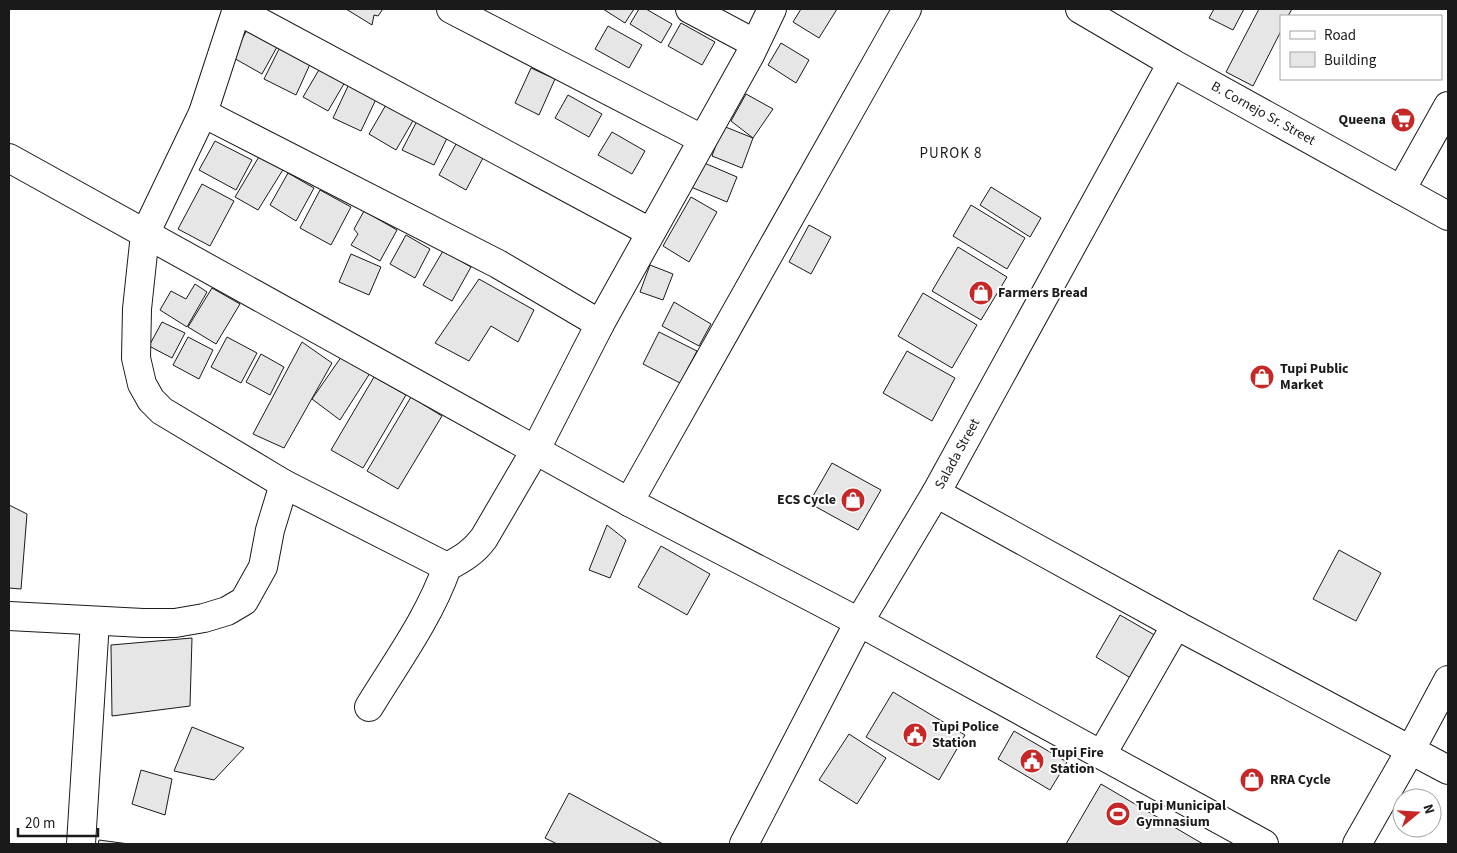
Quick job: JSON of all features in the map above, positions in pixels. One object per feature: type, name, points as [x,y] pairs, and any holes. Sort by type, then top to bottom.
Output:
[{"type":"street","points":[[447,567],[284,484],[162,411],[151,400],[142,384],[136,358],[137,309],[146,234],[203,113],[237,9],[650,232]]},
{"type":"street","points":[[451,9],[702,139]]},
{"type":"street","points":[[690,9],[754,43]]},
{"type":"street","points":[[368,706],[422,622],[438,593],[447,567],[466,557],[478,546],[536,449],[600,324],[750,55],[754,43],[772,9]]},
{"type":"street","points":[[629,502],[906,9]]},
{"type":"street","name":"B. Cornejo Sr. Street","points":[[1080,9],[1172,63],[1448,216]]},
{"type":"street","name":"Salada Street","points":[[744,844],[859,622],[936,493],[1172,63]]},
{"type":"street","points":[[1401,190],[1448,106]]},
{"type":"street","points":[[203,113],[498,264],[600,324]]},
{"type":"street","points":[[9,158],[629,502],[859,622],[1264,844]]},
{"type":"street","points":[[9,616],[175,623],[204,618],[227,611],[244,601],[263,567],[270,530],[284,484]]},
{"type":"street","points":[[936,493],[1176,625],[1448,770]]},
{"type":"street","points":[[81,844],[96,621]]},
{"type":"street","points":[[1102,754],[1176,625]]},
{"type":"street","points":[[1357,844],[1448,680]]},
{"type":"building","points":[[346,9],[383,9],[378,16],[374,15],[372,25]]},
{"type":"building","points":[[603,9],[634,9],[625,23]]},
{"type":"building","points":[[639,9],[646,9],[672,24],[661,43],[630,24]]},
{"type":"building","points":[[801,9],[837,9],[819,38],[793,22]]},
{"type":"building","points":[[1214,9],[1244,9],[1233,30],[1209,18]]},
{"type":"building","points":[[1259,9],[1292,9],[1289,15],[1280,15],[1280,33],[1253,86],[1226,72]]},
{"type":"building","points":[[681,23],[715,42],[702,65],[668,46]]},
{"type":"building","points":[[608,26],[642,45],[629,68],[595,49]]},
{"type":"building","points":[[247,30],[277,47],[262,74],[232,57]]},
{"type":"building","points":[[781,43],[809,60],[796,83],[768,65]]},
{"type":"building","points":[[280,47],[311,62],[296,95],[264,79]]},
{"type":"building","points":[[320,68],[345,82],[328,111],[303,97]]},
{"type":"building","points":[[531,68],[555,79],[539,115],[515,103]]},
{"type":"building","points":[[349,84],[377,97],[361,131],[333,118]]},
{"type":"building","points":[[746,94],[773,109],[753,138],[731,121]]},
{"type":"building","points":[[568,95],[602,114],[589,137],[555,118]]},
{"type":"building","points":[[387,103],[414,119],[396,150],[369,134]]},
{"type":"building","points":[[418,119],[449,134],[434,165],[402,150]]},
{"type":"building","points":[[723,126],[753,138],[742,168],[712,156]]},
{"type":"building","points":[[612,132],[645,151],[632,174],[598,155]]},
{"type":"building","points":[[215,141],[252,160],[236,190],[199,170]]},
{"type":"building","points":[[456,144],[483,158],[466,190],[439,175]]},
{"type":"building","points":[[260,155],[284,168],[258,210],[235,197]]},
{"type":"building","points":[[702,162],[737,177],[727,202],[691,187]]},
{"type":"building","points":[[288,173],[314,188],[296,221],[270,205]]},
{"type":"building","points":[[202,184],[234,201],[210,246],[178,229]]},
{"type":"building","points":[[991,187],[1041,218],[1030,237],[980,205]]},
{"type":"building","points":[[320,190],[351,207],[331,245],[300,228]]},
{"type":"building","points":[[691,197],[717,212],[689,262],[663,246]]},
{"type":"building","points":[[971,205],[1025,238],[1007,269],[953,236]]},
{"type":"building","points":[[364,211],[397,230],[380,261],[351,245],[358,234],[354,229]]},
{"type":"building","points":[[809,225],[831,237],[811,274],[789,262]]},
{"type":"building","points":[[406,235],[430,249],[415,278],[390,264]]},
{"type":"building","points":[[958,247],[1007,277],[981,320],[932,291]]},
{"type":"building","points":[[443,251],[471,267],[452,301],[423,285]]},
{"type":"building","points":[[351,254],[381,267],[369,295],[339,282]]},
{"type":"building","points":[[650,265],[673,274],[663,300],[640,292]]},
{"type":"building","points":[[479,279],[534,310],[518,342],[491,326],[469,361],[435,343]]},
{"type":"building","points":[[195,284],[207,292],[187,327],[160,310],[171,291],[186,299]]},
{"type":"building","points":[[212,288],[240,304],[216,344],[188,327]]},
{"type":"building","points":[[923,293],[977,325],[952,368],[898,336]]},
{"type":"building","points":[[674,302],[711,324],[699,346],[662,326]]},
{"type":"building","points":[[162,322],[185,333],[172,358],[149,346]]},
{"type":"building","points":[[659,332],[697,351],[680,383],[643,364]]},
{"type":"building","points":[[188,337],[213,350],[199,379],[173,365]]},
{"type":"building","points":[[227,337],[257,353],[241,383],[211,367]]},
{"type":"building","points":[[302,342],[332,363],[284,448],[253,434]]},
{"type":"building","points":[[907,351],[955,378],[932,421],[883,393]]},
{"type":"building","points":[[344,353],[372,370],[340,420],[312,399]]},
{"type":"building","points":[[261,354],[284,367],[270,395],[246,382]]},
{"type":"building","points":[[374,377],[406,395],[363,468],[331,450]]},
{"type":"building","points":[[411,397],[442,416],[398,489],[367,471]]},
{"type":"building","points":[[832,463],[881,490],[858,530],[809,503]]},
{"type":"building","points":[[9,505],[27,514],[21,589],[9,588]]},
{"type":"building","points":[[607,525],[626,540],[610,578],[589,570]]},
{"type":"building","points":[[661,546],[710,574],[687,615],[638,587]]},
{"type":"building","points":[[1339,550],[1381,573],[1356,621],[1313,599]]},
{"type":"building","points":[[1120,615],[1158,637],[1134,680],[1096,657]]},
{"type":"building","points":[[192,638],[190,706],[112,716],[111,645]]},
{"type":"building","points":[[893,692],[965,735],[939,780],[866,737]]},
{"type":"building","points":[[192,727],[244,748],[214,780],[174,771]]},
{"type":"building","points":[[1014,731],[1067,762],[1050,790],[998,759]]},
{"type":"building","points":[[849,734],[886,758],[857,804],[819,780]]},
{"type":"building","points":[[141,770],[172,779],[165,815],[132,804]]},
{"type":"building","name":"Tupi Municipal Gymnasium","points":[[1101,784],[1203,844],[1066,844]]},
{"type":"building","points":[[569,793],[663,844],[557,844],[545,838]]},
{"type":"building","points":[[99,840],[129,844],[98,844]]},
{"type":"place","name":"Queena","points":[[1403,120]]},
{"type":"place","name":"Farmers Bread","points":[[981,293]]},
{"type":"place","name":"Tupi Public Market","points":[[1262,377]]},
{"type":"place","name":"ECS Cycle","points":[[853,500]]},
{"type":"place","name":"Tupi Police Station","points":[[915,735]]},
{"type":"place","name":"Tupi Fire Station","points":[[1032,761]]},
{"type":"place","name":"RRA Cycle","points":[[1252,780]]},
{"type":"place","name":"Tupi Municipal Gymnasium","points":[[1118,814]]},
{"type":"district","name":"PUROK 8","points":[[951,153]]}]
